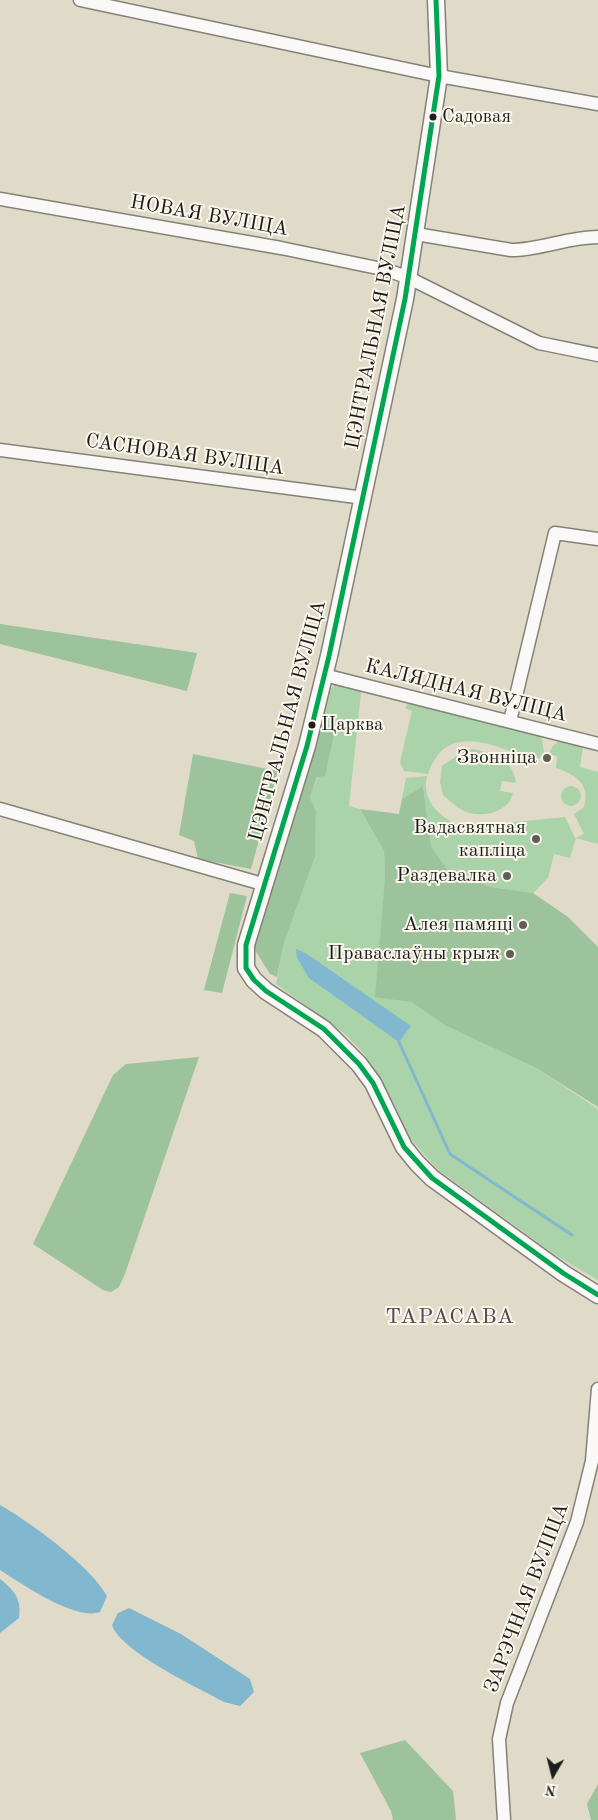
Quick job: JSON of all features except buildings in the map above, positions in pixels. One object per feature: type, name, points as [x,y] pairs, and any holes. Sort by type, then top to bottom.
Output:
[{"type":"street","points":[[80,0],[439,76],[598,104]]},
{"type":"street","name":"ЦЭНТРАЛЬНАЯ ВУЛІЦА","points":[[436,0],[439,76],[409,278],[364,498],[324,675],[307,746],[266,885],[246,945],[246,968],[254,980],[266,991],[324,1029],[354,1058],[373,1082],[404,1147],[432,1178],[562,1273],[598,1295]]},
{"type":"street","name":"НОВАЯ ВУЛІЦА","points":[[0,199],[281,248],[387,270],[409,278],[539,344],[598,355]]},
{"type":"street","points":[[416,234],[511,250],[522,250],[544,244],[598,237]]},
{"type":"street","name":"САСНОВАЯ ВУЛІЦА","points":[[0,450],[364,498]]},
{"type":"street","points":[[510,722],[555,533],[598,539]]},
{"type":"street","name":"КАЛЯДНАЯ ВУЛІЦА","points":[[324,675],[598,744]]},
{"type":"street","points":[[0,809],[266,885]]},
{"type":"street","name":"ЗАРЭЧНАЯ ВУЛІЦА","points":[[504,1820],[499,1739],[507,1703],[578,1522],[592,1461],[598,1389]]},
{"type":"green space","points":[[0,624],[197,653],[187,691],[0,644]]},
{"type":"green space","points":[[335,685],[360,690],[361,693],[349,806],[360,809],[384,851],[385,879],[411,1002],[446,1026],[536,1068],[598,1109],[598,1280],[555,1255],[437,1169],[409,1137],[365,1055],[346,1035],[276,984],[284,943],[315,857],[316,811],[310,797],[334,734],[323,719],[329,690]]},
{"type":"green space","points":[[408,703],[541,735],[544,752],[537,761],[490,745],[461,742],[448,747],[437,757],[428,774],[404,771],[400,762],[412,711],[405,708]]},
{"type":"green space","points":[[323,719],[334,734],[325,776],[317,777],[310,797],[316,811],[315,857],[284,943],[277,977],[270,974],[253,947],[313,730]]},
{"type":"green space","points":[[564,737],[583,747],[580,767],[598,772],[598,844],[576,838],[570,858],[554,854],[548,878],[533,893],[491,887],[448,871],[431,846],[423,786],[402,799],[406,778],[427,776],[427,794],[435,809],[456,824],[464,827],[565,817],[575,838],[584,834],[574,814],[584,807],[585,792],[580,781],[556,768],[557,756],[551,755],[550,751]]},
{"type":"green space","points":[[473,749],[495,755],[507,763],[514,775],[516,783],[502,781],[500,791],[513,793],[511,799],[502,808],[490,813],[477,814],[466,812],[455,806],[443,795],[440,782],[442,766],[464,751]]},
{"type":"green space","points":[[193,754],[278,771],[251,869],[198,859],[194,841],[179,835]]},
{"type":"green space","points":[[423,786],[431,846],[448,871],[491,887],[533,893],[568,917],[598,947],[598,1107],[536,1068],[446,1026],[411,1002],[375,997],[385,879],[384,851],[360,809],[399,814],[402,799]]},
{"type":"green space","points":[[571,786],[578,789],[581,796],[578,803],[571,806],[564,803],[561,796],[564,789]]},
{"type":"green space","points":[[230,893],[247,896],[222,993],[204,990]]},
{"type":"green space","points":[[199,1057],[125,1274],[119,1287],[111,1292],[103,1290],[33,1244],[113,1075],[126,1064]]},
{"type":"green space","points":[[405,1740],[453,1791],[456,1820],[393,1820],[391,1811],[360,1753]]},
{"type":"green space","points":[[598,1784],[598,1820],[591,1820],[587,1804]]},
{"type":"water","points":[[296,949],[307,954],[411,1026],[399,1042],[309,978],[297,958]]},
{"type":"water","points":[[0,1505],[59,1546],[88,1572],[107,1596],[100,1612],[89,1613],[63,1606],[35,1592],[0,1570]]},
{"type":"water","points":[[0,1579],[16,1595],[20,1611],[19,1618],[0,1633]]},
{"type":"water","points":[[129,1608],[181,1634],[250,1679],[254,1692],[240,1706],[224,1702],[144,1657],[118,1635],[112,1625],[118,1613]]},
{"type":"waterway","points":[[399,1042],[450,1154],[572,1235]]},
{"type":"transit line","points":[[436,0],[439,76],[405,299],[329,656],[307,746],[246,945],[246,968],[254,980],[266,991],[324,1029],[359,1064],[373,1083],[404,1147],[432,1178],[563,1273],[598,1295]]},
{"type":"place","name":"Садовая","points":[[433,117]]},
{"type":"place","name":"Царква","points":[[312,725]]},
{"type":"place","name":"Звонніца","points":[[547,758]]},
{"type":"place","name":"Вадасвятная капліца","points":[[536,839]]},
{"type":"place","name":"Раздевалка","points":[[507,876]]},
{"type":"place","name":"Алея памяці","points":[[523,925]]},
{"type":"place","name":"Праваслаўны крыж","points":[[510,954]]},
{"type":"district","name":"ТАРАСАВА","points":[[450,1317]]}]
